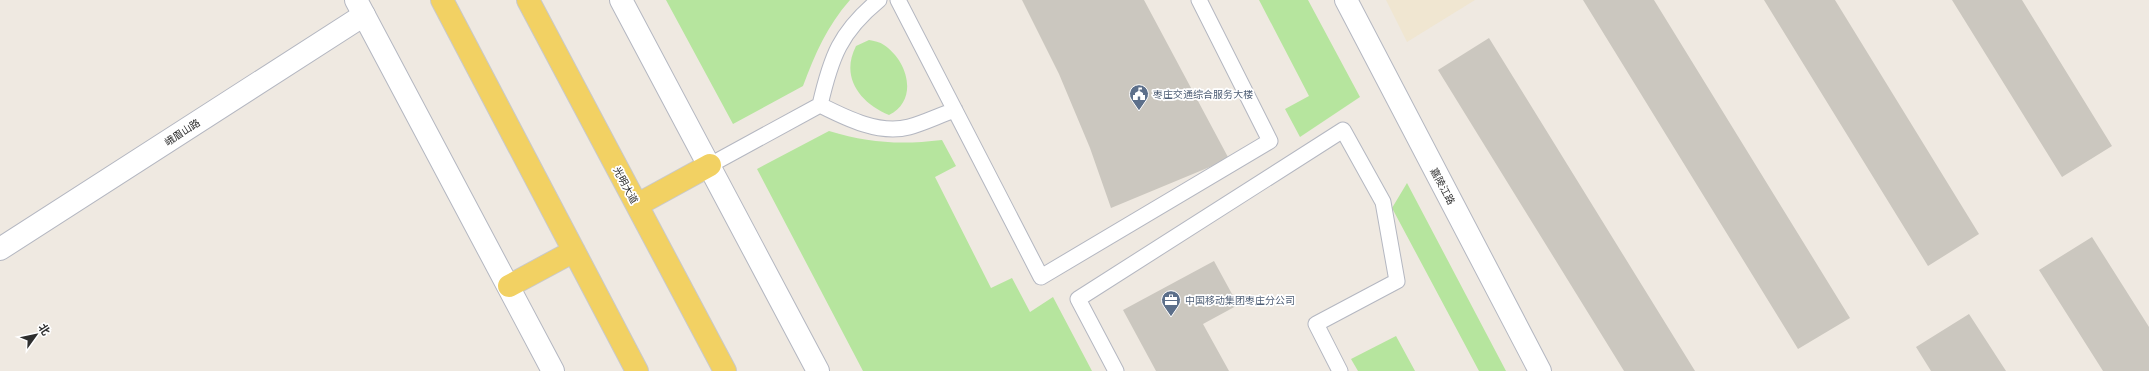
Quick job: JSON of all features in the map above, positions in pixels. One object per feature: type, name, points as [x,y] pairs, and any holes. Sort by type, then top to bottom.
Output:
[{"type":"main road","points":[[442,0],[637,371]]},
{"type":"main road","name":"光明大道","points":[[528,0],[725,371]]},
{"type":"main road","points":[[637,205],[710,165]]},
{"type":"main road","points":[[509,286],[574,251]]},
{"type":"street","points":[[621,0],[710,165],[818,371]]},
{"type":"street","name":"嘉陵江路","points":[[1346,0],[1540,371]]},
{"type":"street","points":[[360,7],[553,371]]},
{"type":"street","name":"峨眉山路","points":[[0,249],[360,7]]},
{"type":"lane","points":[[710,165],[820,105],[828,70],[842,37],[862,14],[879,0]]},
{"type":"lane","points":[[898,0],[1041,277],[1270,141],[1199,0]]},
{"type":"lane","points":[[820,105],[852,121],[886,128],[908,128],[955,110]]},
{"type":"lane","points":[[1116,371],[1078,298],[1343,130],[1383,202],[1397,281],[1316,324],[1340,371]]},
{"type":"shaded area","points":[[1386,0],[1475,0],[1407,42]]},
{"type":"green space","points":[[666,0],[850,0],[828,30],[803,86],[733,124]]},
{"type":"green space","points":[[1259,0],[1308,0],[1360,97],[1300,137],[1285,109],[1309,96]]},
{"type":"green space","points":[[869,40],[882,44],[892,52],[904,70],[907,80],[907,90],[904,100],[898,108],[889,115],[869,104],[856,88],[852,78],[850,68],[856,46]]},
{"type":"green space","points":[[829,131],[858,138],[885,142],[927,142],[942,140],[956,166],[935,177],[991,288],[1012,278],[1030,312],[1053,297],[1092,371],[863,371],[757,169]]},
{"type":"green space","points":[[1407,183],[1506,371],[1479,371],[1392,208]]},
{"type":"green space","points":[[1396,336],[1415,371],[1358,371],[1351,359]]},
{"type":"building","name":"枣庄交通综合服务大楼","points":[[1022,0],[1144,0],[1229,159],[1111,208],[1090,148],[1059,74]]},
{"type":"building","points":[[1583,0],[1654,0],[1850,318],[1798,349]]},
{"type":"building","points":[[1764,0],[1835,0],[1979,234],[1928,266]]},
{"type":"building","points":[[1952,0],[2022,0],[2112,146],[2062,177]]},
{"type":"building","points":[[1489,38],[1695,371],[1624,371],[1438,70]]},
{"type":"building","points":[[2092,237],[2149,327],[2149,371],[2103,371],[2039,270]]},
{"type":"building","name":"中国移动集团枣庄分公司","points":[[1214,261],[1238,305],[1203,324],[1229,371],[1156,371],[1123,310]]},
{"type":"building","points":[[1969,314],[2006,371],[1931,371],[1916,347]]},
{"type":"place","name":"枣庄交通综合服务大楼","points":[[1139,111]]},
{"type":"place","name":"中国移动集团枣庄分公司","points":[[1171,317]]}]
